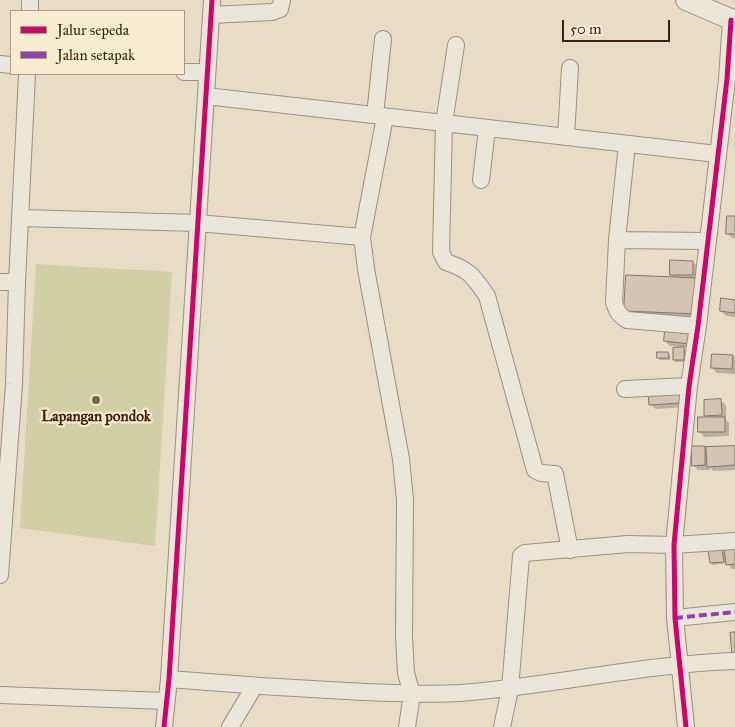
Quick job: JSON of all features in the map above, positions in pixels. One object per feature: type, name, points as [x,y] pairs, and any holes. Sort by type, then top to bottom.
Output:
[{"type":"street","points":[[164,727],[169,679],[211,7],[272,12],[280,9],[282,0]]},
{"type":"street","points":[[686,0],[733,20],[698,326],[689,386],[674,545],[675,618],[686,727]]},
{"type":"street","points":[[383,39],[380,116],[362,237],[366,269],[401,460],[405,500],[404,637],[406,673],[412,694],[407,727]]},
{"type":"street","points":[[456,46],[444,123],[441,252],[446,262],[460,267],[473,275],[486,296],[535,470],[541,473],[555,474],[570,550]]},
{"type":"street","points":[[566,137],[570,68]]},
{"type":"street","points":[[185,72],[208,72]]},
{"type":"street","points":[[0,575],[7,384],[21,218],[27,75]]},
{"type":"street","points":[[206,96],[717,154]]},
{"type":"street","points":[[481,180],[487,129]]},
{"type":"street","points":[[626,144],[616,240],[614,302],[619,315],[627,320],[698,326]]},
{"type":"street","points":[[21,218],[197,222],[362,237]]},
{"type":"street","points":[[616,240],[707,241]]},
{"type":"street","points":[[0,282],[16,282]]},
{"type":"street","points":[[625,389],[689,386]]},
{"type":"street","points":[[502,727],[510,689],[521,556],[525,553],[628,544],[674,545],[735,541]]},
{"type":"street","points":[[675,618],[735,612]]},
{"type":"street","points":[[169,679],[254,687],[412,694],[510,689],[680,664],[735,661]]},
{"type":"street","points":[[230,727],[254,687]]},
{"type":"street","points":[[0,695],[166,701]]},
{"type":"green space","name":"Lapangan pondok","points":[[36,264],[172,272],[155,546],[20,528]]},
{"type":"building","points":[[727,216],[735,216],[735,234],[726,234]]},
{"type":"building","points":[[670,260],[693,261],[693,275],[670,275]]},
{"type":"building","points":[[626,275],[699,278],[698,314],[624,311]]},
{"type":"building","points":[[721,298],[735,300],[735,313],[720,311]]},
{"type":"building","points":[[665,331],[691,334],[690,344],[664,341]]},
{"type":"building","points":[[684,347],[684,360],[673,360],[673,348]]},
{"type":"building","points":[[657,352],[668,352],[669,358],[657,358]]},
{"type":"building","points":[[712,354],[733,355],[732,369],[711,368]]},
{"type":"building","points":[[679,390],[680,403],[649,405],[648,392]]},
{"type":"building","points":[[721,399],[722,415],[704,416],[704,400]]},
{"type":"building","points":[[698,417],[725,417],[725,432],[698,432]]},
{"type":"building","points":[[692,446],[705,446],[705,465],[692,466]]},
{"type":"building","points":[[735,446],[735,465],[707,467],[706,447]]},
{"type":"building","points":[[735,547],[735,564],[726,565],[724,548]]},
{"type":"building","points":[[722,549],[724,562],[710,563],[708,550]]},
{"type":"building","points":[[735,632],[735,655],[732,655],[730,633]]},
{"type":"marked path","points":[[675,618],[735,612]]},
{"type":"cycle path","points":[[164,727],[169,679],[212,0]]},
{"type":"cycle path","points":[[686,727],[675,618],[674,545],[689,386],[698,326],[727,79],[731,20]]},
{"type":"place","name":"Lapangan pondok","points":[[96,400]]}]
